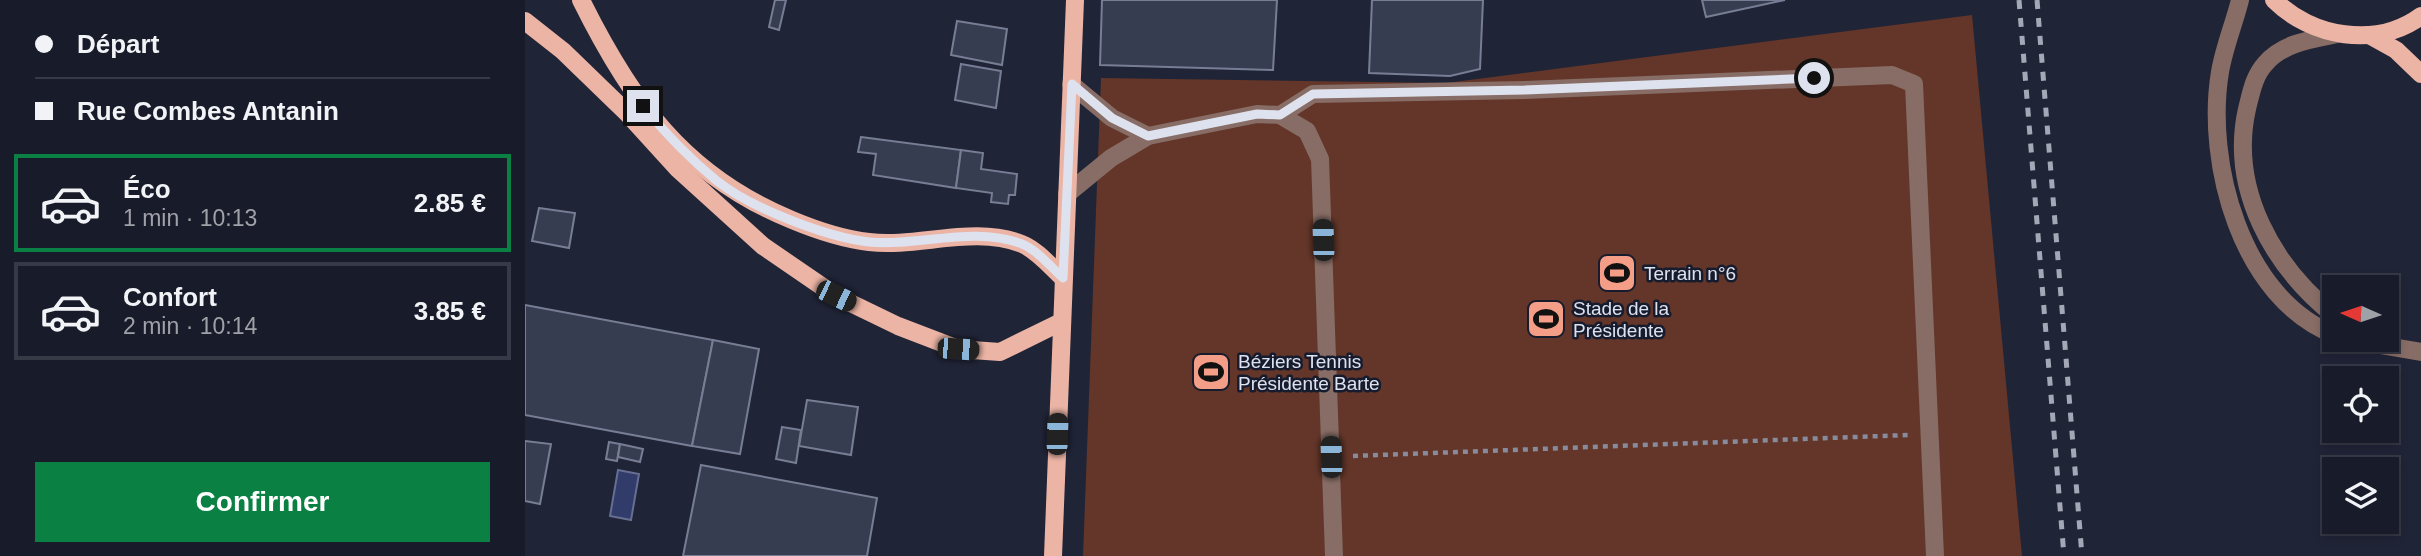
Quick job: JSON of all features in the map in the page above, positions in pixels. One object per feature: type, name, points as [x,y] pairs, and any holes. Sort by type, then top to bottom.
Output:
[{"type":"main road","points":[[580,0],[630,90],[669,137],[719,183],[768,210],[820,231],[870,242],[977,238],[1023,244],[1063,278]]},
{"type":"main road","points":[[1053,556],[1075,0]]},
{"type":"main road","points":[[2274,0],[2285,11],[2310,26],[2338,34],[2369,35],[2393,30],[2421,16]]},
{"type":"main road","points":[[525,22],[563,51],[677,168],[763,246],[836,296],[898,326],[958,349],[1000,352],[1061,322]]},
{"type":"main road","points":[[2369,35],[2396,51],[2421,74]]},
{"type":"street","points":[[2240,0],[2220,73],[2217,128],[2220,167],[2228,202],[2251,258],[2298,313],[2322,330]]},
{"type":"street","points":[[2322,303],[2307,289],[2265,236],[2254,212],[2245,171],[2244,122],[2255,79],[2265,62],[2301,42],[2338,34]]},
{"type":"street","points":[[1280,115],[1313,94],[1525,90],[1892,75],[1914,84],[1935,556]]},
{"type":"street","points":[[1072,84],[1112,118],[1148,136]]},
{"type":"street","points":[[1067,194],[1111,158],[1148,136],[1257,114],[1280,115],[1307,131],[1320,159],[1334,556]]},
{"type":"street","points":[[2399,347],[2421,352]]},
{"type":"path","points":[[1331,457],[1930,434]]},
{"type":"shaded area","name":"Stade de la Présidente","points":[[1972,15],[2022,556],[1083,556],[1101,78],[1446,83]]},
{"type":"water","points":[[618,470],[639,474],[631,520],[610,516]]},
{"type":"building","points":[[775,0],[786,0],[779,30],[769,27]]},
{"type":"building","points":[[1102,0],[1277,0],[1273,70],[1100,65]]},
{"type":"building","points":[[1372,0],[1483,0],[1480,69],[1450,76],[1369,73]]},
{"type":"building","points":[[1702,0],[1785,0],[1706,17]]},
{"type":"building","points":[[957,21],[1007,29],[1002,65],[951,55]]},
{"type":"building","points":[[961,64],[1001,71],[996,108],[955,100]]},
{"type":"building","points":[[861,137],[961,150],[956,188],[873,175],[876,154],[858,152]]},
{"type":"building","points":[[961,150],[983,153],[981,169],[1017,174],[1015,195],[1009,195],[1008,204],[991,202],[992,193],[956,188]]},
{"type":"building","points":[[539,208],[575,213],[569,248],[532,241]]},
{"type":"building","points":[[525,305],[713,340],[692,446],[525,415]]},
{"type":"building","points":[[713,340],[759,349],[740,454],[692,446]]},
{"type":"building","points":[[807,400],[858,407],[851,455],[799,446]]},
{"type":"building","points":[[782,427],[801,430],[796,463],[776,459]]},
{"type":"building","points":[[525,441],[551,444],[540,504],[525,501]]},
{"type":"building","points":[[609,442],[620,444],[617,461],[606,459]]},
{"type":"building","points":[[620,444],[643,449],[640,462],[618,457]]},
{"type":"building","points":[[701,465],[877,498],[867,556],[683,556]]},
{"type":"railway","points":[[2019,0],[2064,556]]},
{"type":"railway","points":[[2037,0],[2082,556]]},
{"type":"place","name":"Terrain n°6","points":[[1617,273]]},
{"type":"place","name":"Stade de la Présidente","points":[[1546,319]]},
{"type":"place","name":"Béziers Tennis Présidente Barte","points":[[1211,372]]},
{"type":"route","points":[[643,106],[669,137],[719,183],[768,210],[820,231],[870,242],[990,238],[1023,244],[1063,278],[1072,84],[1112,118],[1148,136],[1257,114],[1280,115],[1313,94],[1525,90],[1814,78]]}]
